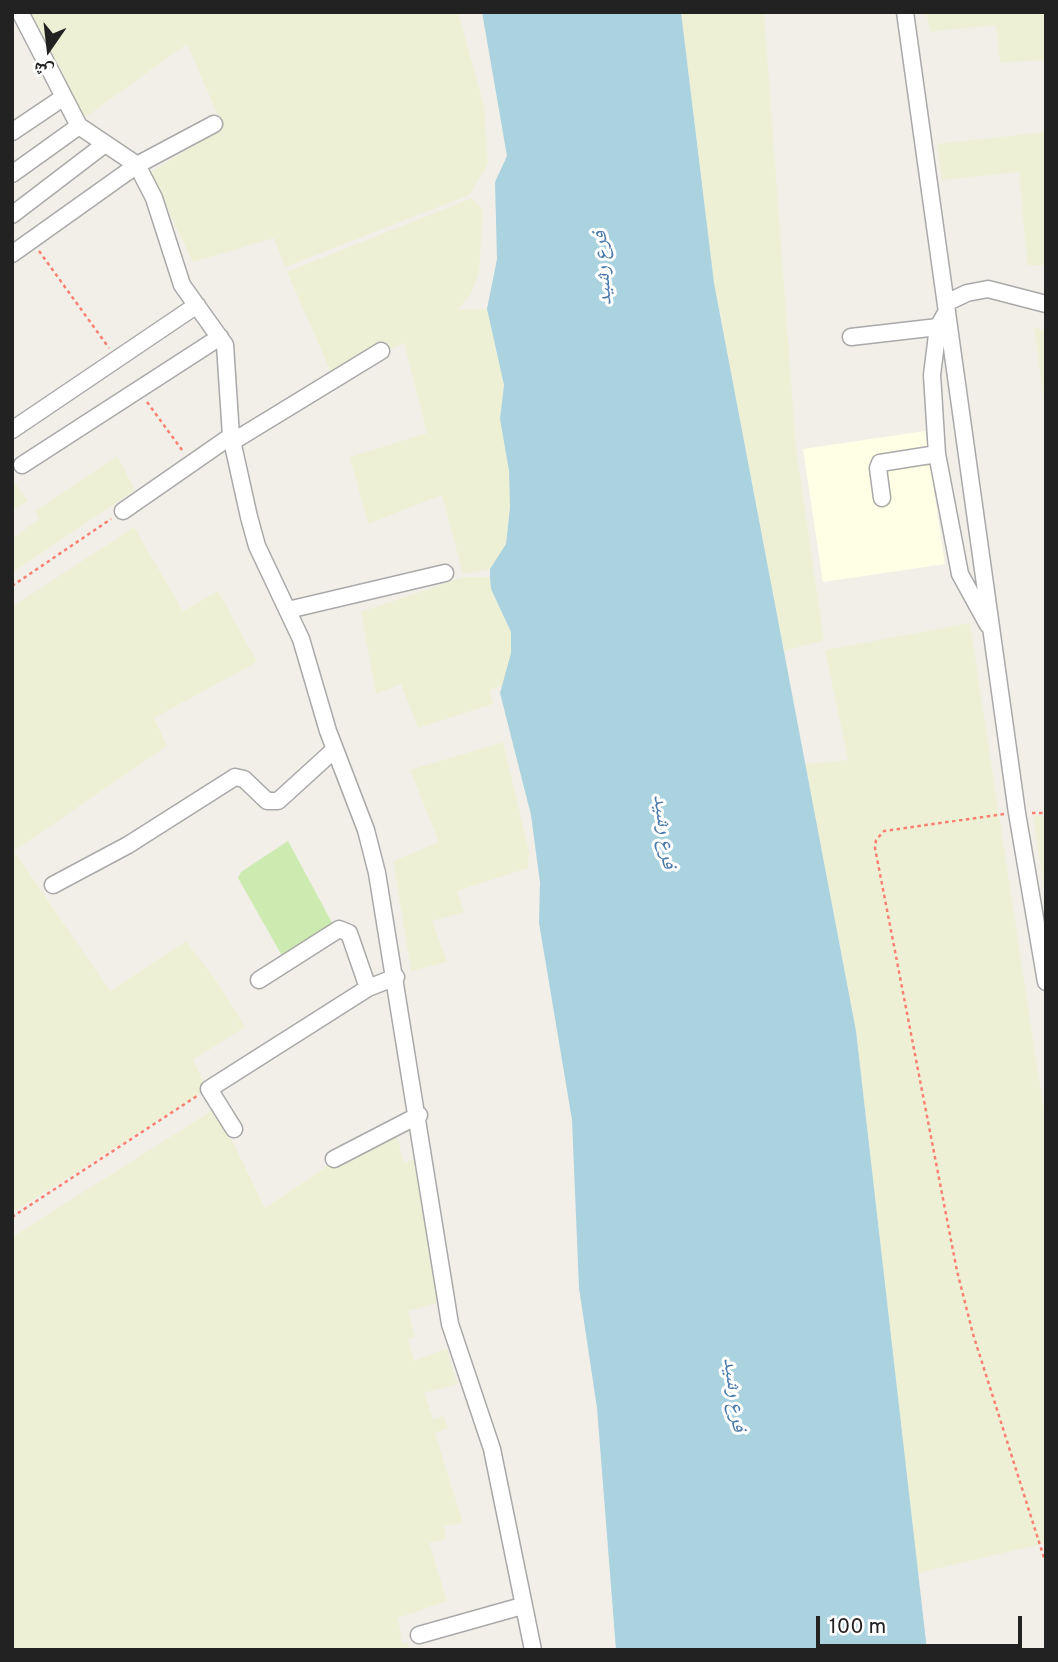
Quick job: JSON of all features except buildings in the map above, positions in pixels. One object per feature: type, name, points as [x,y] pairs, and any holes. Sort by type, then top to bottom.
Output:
[{"type":"street","points":[[20,12],[79,126],[137,165],[154,198],[177,274],[220,337],[227,355],[226,403],[231,439],[257,546],[301,639],[334,750],[372,848],[419,1115],[450,1324],[492,1449],[533,1650]]},
{"type":"street","points":[[905,12],[1017,813],[1046,982]]},
{"type":"street","points":[[13,129],[64,97]]},
{"type":"street","points":[[12,254],[137,165],[214,124]]},
{"type":"street","points":[[12,174],[79,126]]},
{"type":"street","points":[[12,215],[105,144]]},
{"type":"street","points":[[991,630],[960,574],[937,454],[932,374],[938,327],[947,307],[967,293],[988,289],[1046,304]]},
{"type":"street","points":[[12,430],[197,305]]},
{"type":"street","points":[[851,337],[938,327]]},
{"type":"street","points":[[22,465],[220,337]]},
{"type":"street","points":[[123,511],[231,439],[381,351]]},
{"type":"street","points":[[881,498],[877,468],[880,463],[937,454]]},
{"type":"street","points":[[288,610],[445,573]]},
{"type":"street","points":[[53,886],[128,845],[234,777],[244,779],[267,801],[278,801],[334,750]]},
{"type":"street","points":[[259,980],[339,929],[349,933],[368,988]]},
{"type":"street","points":[[234,1129],[209,1088],[368,988],[396,977]]},
{"type":"street","points":[[334,1159],[419,1115]]},
{"type":"street","points":[[419,1636],[522,1606]]},
{"type":"path","points":[[32,241],[117,360]]},
{"type":"path","points":[[138,389],[192,464]]},
{"type":"path","points":[[12,586],[123,511]]},
{"type":"path","points":[[1017,813],[902,826],[879,834],[875,848],[957,1271],[981,1360],[1046,1564]]},
{"type":"path","points":[[12,1217],[209,1088]]},
{"type":"shaded area","points":[[26,12],[458,12],[484,106],[488,164],[469,195],[285,267],[274,238],[193,262],[150,173],[223,127],[187,44],[83,119]]},
{"type":"shaded area","points":[[681,12],[764,12],[796,448],[824,640],[784,651],[714,283]]},
{"type":"shaded area","points":[[926,12],[1046,12],[1046,60],[1000,63],[996,25],[930,32]]},
{"type":"shaded area","points":[[1046,132],[1046,275],[1044,265],[1027,265],[1019,172],[942,180],[937,144]]},
{"type":"shaded area","points":[[472,198],[483,210],[479,273],[471,294],[457,310],[487,309],[504,385],[500,419],[509,471],[510,507],[506,544],[497,560],[490,569],[463,574],[442,495],[368,524],[350,457],[427,433],[404,343],[333,377],[287,272]]},
{"type":"shaded area","points":[[1034,327],[1046,331],[1046,417]]},
{"type":"shaded area","points":[[925,431],[945,564],[823,582],[803,449]]},
{"type":"shaded area","points":[[117,456],[135,490],[12,573],[12,539],[39,519],[35,511]]},
{"type":"shaded area","points":[[12,479],[28,501],[12,511]]},
{"type":"shaded area","points":[[134,527],[183,611],[218,591],[257,662],[154,718],[167,746],[14,851],[110,991],[186,941],[220,986],[245,1027],[193,1060],[207,1089],[12,1213],[12,607]]},
{"type":"shaded area","points":[[464,577],[490,577],[491,589],[511,632],[511,653],[506,675],[502,686],[490,690],[493,704],[418,728],[401,684],[376,694],[361,612]]},
{"type":"shaded area","points":[[970,623],[1046,1125],[1046,1543],[918,1573],[856,1031],[805,764],[848,760],[825,650]]},
{"type":"shaded area","points":[[503,742],[529,851],[528,868],[457,891],[464,912],[432,921],[447,962],[411,971],[393,861],[439,842],[410,770]]},
{"type":"shaded area","points":[[1033,815],[1046,816],[1046,904]]},
{"type":"shaded area","points":[[216,1108],[265,1208],[327,1166],[396,1133],[404,1163],[414,1159],[440,1302],[408,1311],[415,1337],[408,1339],[414,1361],[447,1348],[457,1384],[424,1393],[433,1419],[443,1416],[448,1428],[435,1433],[463,1523],[444,1526],[446,1539],[429,1543],[447,1601],[398,1618],[402,1643],[408,1642],[409,1650],[12,1650],[12,1237]]},
{"type":"green space","points":[[288,841],[336,930],[285,961],[238,878],[241,872]]},
{"type":"water","name":"فرع رشيد","points":[[482,12],[681,12],[714,283],[856,1031],[927,1650],[616,1650],[597,1408],[579,1288],[572,1120],[539,923],[540,883],[531,815],[500,693],[511,653],[511,632],[491,589],[490,577],[490,569],[506,544],[510,507],[509,471],[500,419],[504,385],[487,309],[497,259],[495,182],[507,156]]}]
